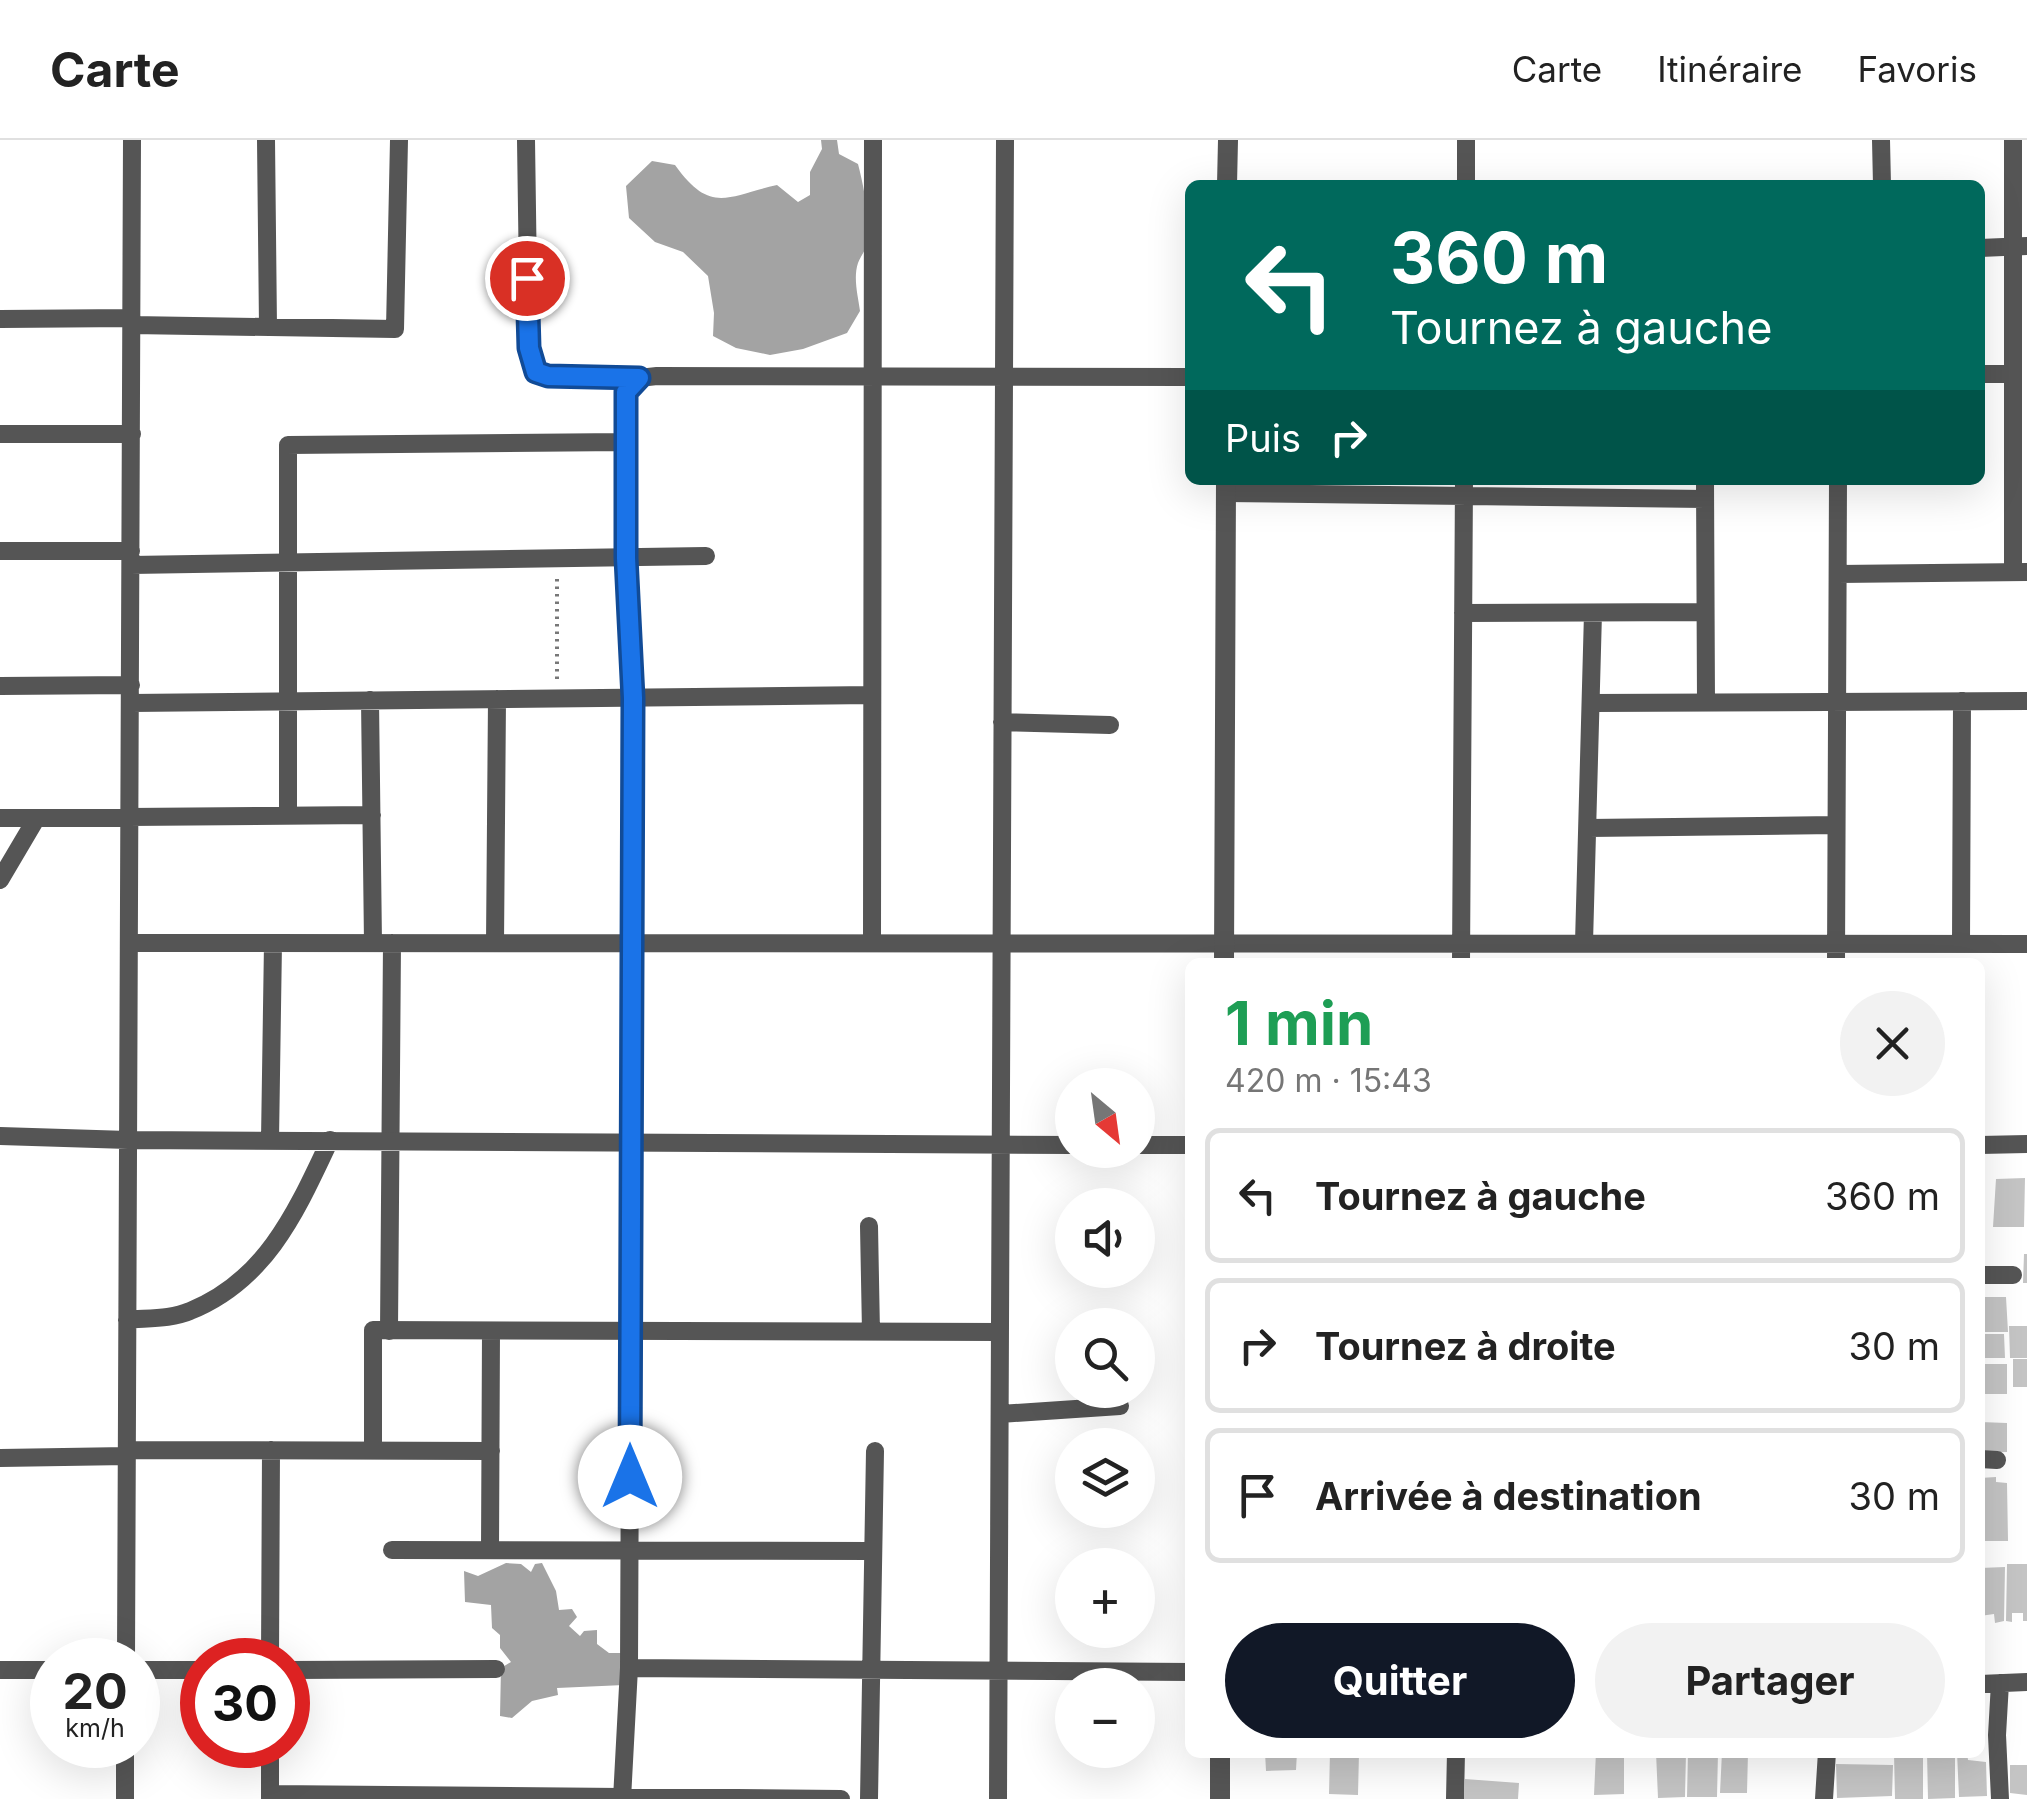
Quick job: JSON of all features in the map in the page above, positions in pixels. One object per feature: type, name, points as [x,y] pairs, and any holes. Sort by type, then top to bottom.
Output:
[{"type":"street","points":[[126,1638],[132,140]]},
{"type":"street","points":[[266,140],[268,326]]},
{"type":"street","points":[[0,318],[396,328],[399,140]]},
{"type":"street","points":[[526,140],[527,307],[530,363],[536,372],[548,376],[639,378],[1185,377]]},
{"type":"street","points":[[872,943],[873,140]]},
{"type":"street","points":[[998,1799],[1004,140]]},
{"type":"street","points":[[1228,140],[1228,180]]},
{"type":"street","points":[[1466,140],[1466,180]]},
{"type":"street","points":[[1881,140],[1882,180]]},
{"type":"street","points":[[1838,574],[2020,572],[2013,374],[2020,247],[2013,140]]},
{"type":"street","points":[[1985,248],[2020,247]]},
{"type":"street","points":[[1985,374],[2013,374]]},
{"type":"street","points":[[622,1798],[629,1668],[633,698],[625,442],[626,392],[639,378]]},
{"type":"street","points":[[0,434],[132,434]]},
{"type":"street","points":[[288,815],[288,445],[625,442]]},
{"type":"street","points":[[1836,953],[1838,485]]},
{"type":"street","points":[[1224,953],[1226,487],[1705,489],[1706,702]]},
{"type":"street","points":[[1462,953],[1464,488]]},
{"type":"street","points":[[0,551],[288,563],[706,556]]},
{"type":"street","points":[[1464,614],[1705,612]]},
{"type":"street","points":[[1584,943],[1593,613]]},
{"type":"street","points":[[0,686],[288,701],[872,695]]},
{"type":"street","points":[[495,942],[496,699]]},
{"type":"street","points":[[370,700],[372,815],[383,943],[391,1141],[389,1330]]},
{"type":"street","points":[[1961,944],[1962,701]]},
{"type":"street","points":[[1592,703],[2027,701]]},
{"type":"street","points":[[1002,722],[1110,725]]},
{"type":"street","points":[[0,818],[372,815]]},
{"type":"street","points":[[0,880],[36,819]]},
{"type":"street","points":[[1588,828],[1836,824]]},
{"type":"street","points":[[129,943],[1002,943],[1224,953],[1462,953],[1584,943],[1836,953],[1961,944],[2027,944]]},
{"type":"street","points":[[270,1140],[273,943]]},
{"type":"street","points":[[0,1136],[1055,1145]]},
{"type":"street","points":[[128,1320],[187,1313],[232,1288],[285,1231],[330,1140]]},
{"type":"street","points":[[1985,1145],[2027,1144]]},
{"type":"street","points":[[1155,1145],[1185,1145]]},
{"type":"street","points":[[869,1226],[871,1332]]},
{"type":"street","points":[[1985,1275],[2013,1275]]},
{"type":"street","points":[[373,1451],[374,1330],[1000,1332]]},
{"type":"street","points":[[490,1550],[492,1331]]},
{"type":"street","points":[[1000,1414],[1090,1408]]},
{"type":"street","points":[[270,1450],[270,1638]]},
{"type":"street","points":[[0,1458],[270,1450],[491,1451]]},
{"type":"street","points":[[869,1799],[875,1451]]},
{"type":"street","points":[[392,1550],[873,1551]]},
{"type":"street","points":[[629,1668],[1185,1672]]},
{"type":"street","points":[[310,1670],[496,1669]]},
{"type":"street","points":[[0,1670],[30,1670]]},
{"type":"street","points":[[1985,1684],[2027,1682]]},
{"type":"street","points":[[2000,1683],[2000,1799]]},
{"type":"street","points":[[1220,1758],[1220,1799]]},
{"type":"street","points":[[1454,1799],[1456,1758]]},
{"type":"street","points":[[1824,1799],[1827,1758]]},
{"type":"street","points":[[125,1768],[125,1799]]},
{"type":"street","points":[[270,1768],[270,1797],[841,1799]]},
{"type":"path","points":[[556,698],[558,559]]},
{"type":"shaded area","points":[[821,140],[837,140],[839,154],[858,164],[868,233],[856,275],[860,311],[847,333],[803,349],[770,355],[736,348],[713,336],[708,276],[683,252],[655,242],[629,218],[626,186],[652,161],[675,165],[699,191],[710,196],[732,197],[777,185],[798,202],[810,195],[810,172],[822,149]]},
{"type":"shaded area","points":[[506,1563],[521,1564],[531,1572],[535,1564],[542,1563],[556,1591],[559,1610],[572,1609],[577,1617],[569,1626],[580,1636],[584,1631],[597,1630],[597,1644],[609,1653],[621,1653],[624,1685],[557,1688],[558,1695],[532,1701],[512,1718],[500,1716],[501,1668],[511,1662],[500,1648],[500,1635],[492,1628],[491,1605],[465,1602],[464,1571],[478,1576]]},
{"type":"building","points":[[2025,1178],[2024,1227],[1993,1227],[1996,1179]]},
{"type":"building","points":[[2027,1254],[2027,1283],[2023,1283]]},
{"type":"building","points":[[1985,1297],[2006,1297],[2008,1332],[1985,1332]]},
{"type":"building","points":[[2009,1326],[2027,1326],[2027,1358],[2010,1358]]},
{"type":"building","points":[[1985,1334],[2004,1334],[2005,1358],[1985,1358]]},
{"type":"building","points":[[2013,1359],[2027,1359],[2027,1387],[2013,1387]]},
{"type":"building","points":[[1985,1364],[2007,1364],[2007,1394],[1985,1394]]},
{"type":"building","points":[[1985,1422],[2007,1423],[2007,1452],[1985,1453]]},
{"type":"building","points":[[1996,1477],[1996,1482],[2007,1483],[2008,1541],[1985,1541],[1985,1478]]},
{"type":"building","points":[[2007,1564],[2027,1564],[2027,1621],[2023,1621],[2023,1613],[2012,1613],[2012,1622],[2006,1621]]},
{"type":"building","points":[[2005,1567],[2004,1621],[1995,1623],[1994,1614],[1985,1615],[1985,1568]]},
{"type":"building","points":[[1265,1758],[1297,1758],[1296,1770],[1266,1771]]},
{"type":"building","points":[[1330,1758],[1359,1758],[1358,1795],[1329,1794]]},
{"type":"building","points":[[1596,1758],[1624,1758],[1624,1794],[1594,1795]]},
{"type":"building","points":[[1656,1758],[1686,1758],[1685,1797],[1658,1798]]},
{"type":"building","points":[[1688,1758],[1718,1758],[1717,1797],[1687,1797]]},
{"type":"building","points":[[1722,1758],[1748,1758],[1747,1793],[1720,1793]]},
{"type":"building","points":[[1894,1758],[1923,1758],[1923,1799],[1895,1799]]},
{"type":"building","points":[[1927,1758],[1955,1758],[1955,1798],[1928,1799]]},
{"type":"building","points":[[1957,1758],[1986,1762],[1987,1796],[1959,1797]]},
{"type":"building","points":[[1836,1764],[1893,1765],[1892,1796],[1837,1798]]},
{"type":"building","points":[[2010,1765],[2027,1765],[2027,1795],[2010,1793]]},
{"type":"building","points":[[1465,1779],[1519,1783],[1518,1799],[1464,1799]]},
{"type":"route","points":[[527,278],[530,363],[536,372],[548,376],[639,378],[626,392],[625,442],[633,698],[630,1477]]}]
